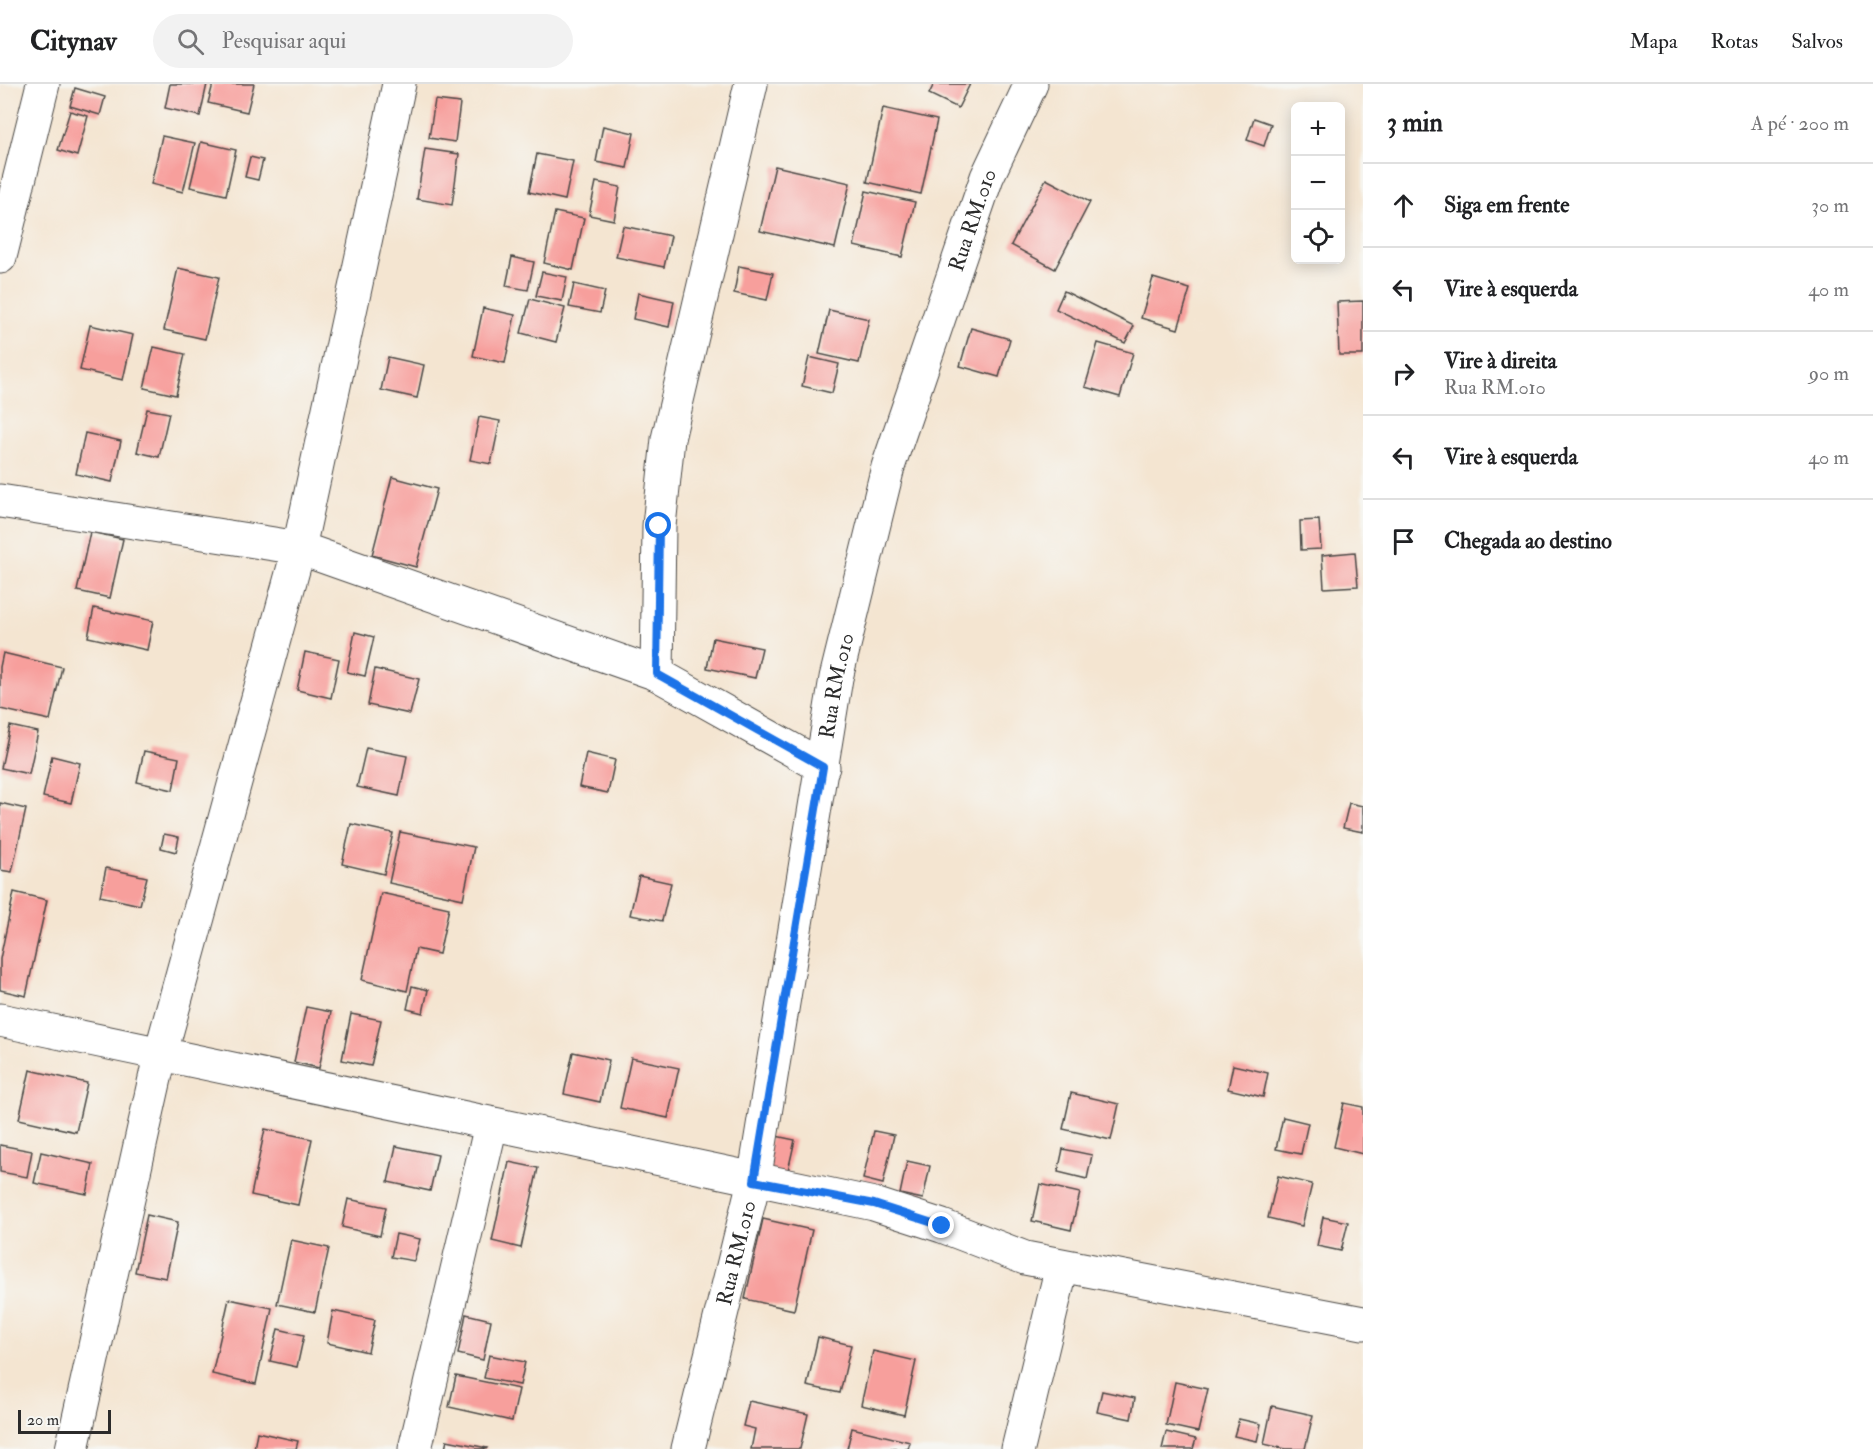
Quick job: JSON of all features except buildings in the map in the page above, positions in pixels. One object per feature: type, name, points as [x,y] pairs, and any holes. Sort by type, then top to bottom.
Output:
[{"type":"street","points":[[0,257],[43,84]]},
{"type":"street","points":[[72,1449],[160,1056],[299,548],[399,84]]},
{"type":"street","points":[[657,674],[659,526],[668,439],[751,84]]},
{"type":"street","name":"Rua RM.010","points":[[688,1449],[754,1181],[836,678],[888,467],[987,177],[1030,84]]},
{"type":"street","points":[[0,501],[299,548],[657,674],[823,767]]},
{"type":"street","points":[[0,1020],[160,1056],[754,1181],[874,1204],[942,1226],[1025,1258],[1363,1323]]},
{"type":"street","points":[[415,1449],[491,1125]]},
{"type":"street","points":[[1018,1449],[1062,1266]]},
{"type":"route","points":[[659,526],[657,674],[823,767],[754,1181],[874,1204],[942,1226]]}]
